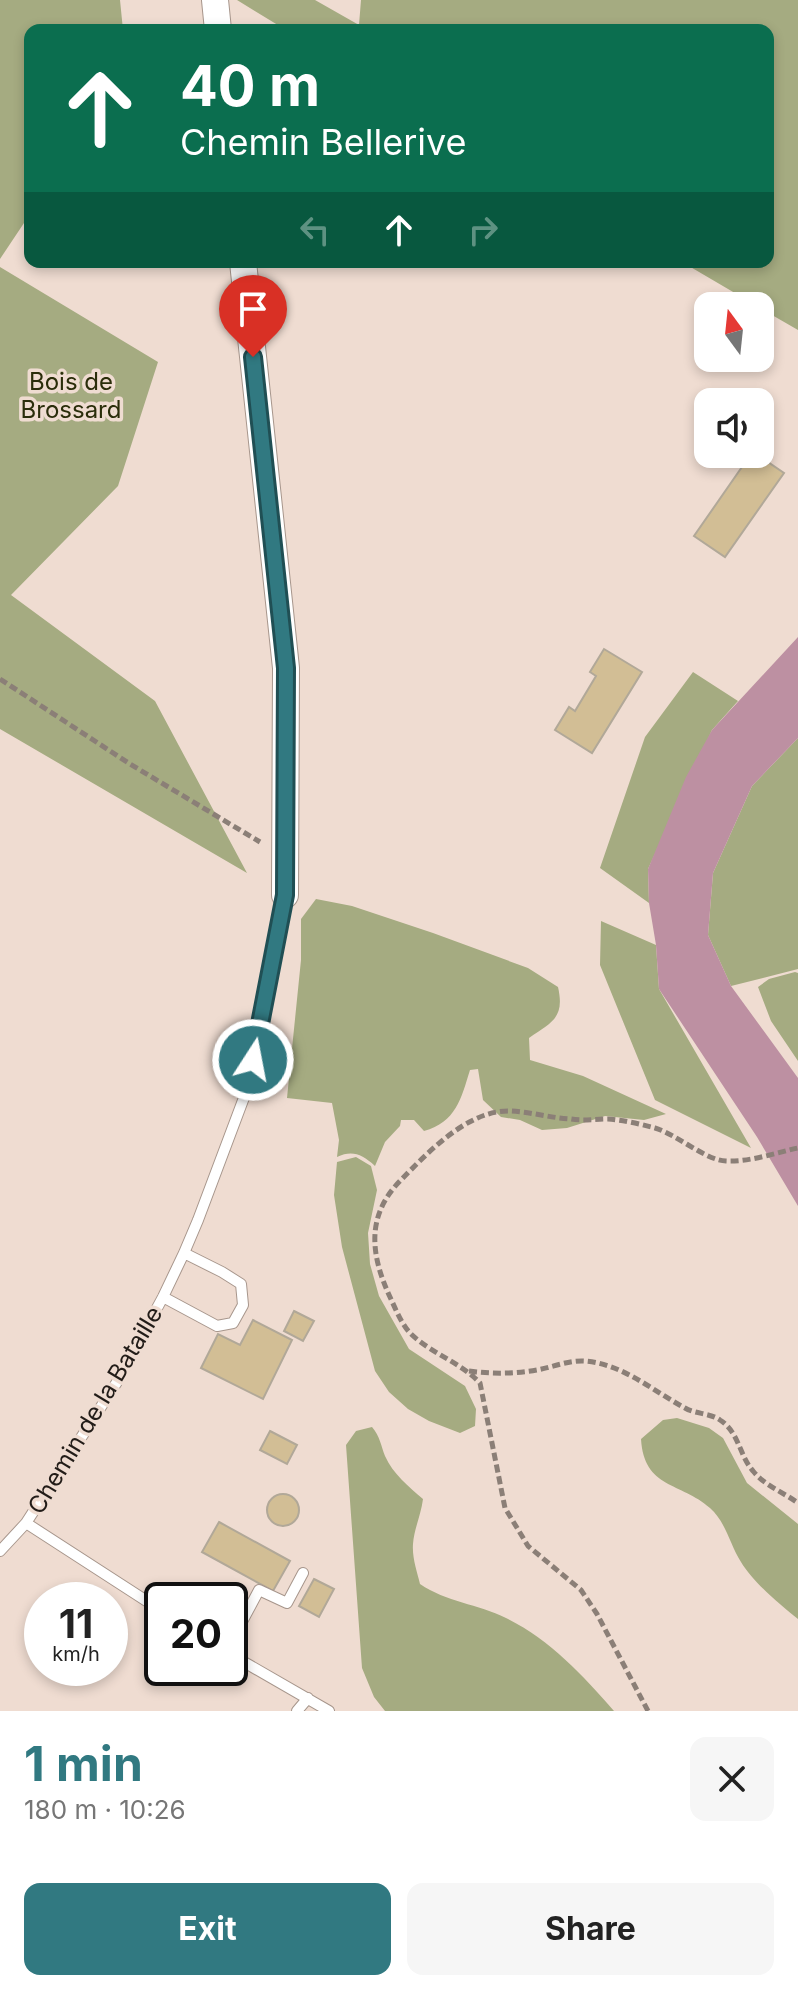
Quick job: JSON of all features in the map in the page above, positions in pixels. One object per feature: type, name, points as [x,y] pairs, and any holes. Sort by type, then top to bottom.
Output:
[{"type":"street","points":[[215,0],[217,24]]},
{"type":"street","points":[[244,268],[286,668],[285,895]]},
{"type":"lane","name":"Chemin de la Bataille","points":[[0,1551],[26,1523],[117,1382],[184,1253],[248,1087],[285,895]]},
{"type":"lane","points":[[163,1297],[217,1326],[233,1323],[243,1305],[241,1284],[184,1253]]},
{"type":"lane","points":[[26,1523],[144,1599]]},
{"type":"lane","points":[[248,1610],[259,1590],[287,1603],[303,1573]]},
{"type":"lane","points":[[248,1664],[329,1711]]},
{"type":"lane","points":[[297,1711],[308,1698]]},
{"type":"path","points":[[0,679],[130,764],[285,857]]},
{"type":"path","points":[[648,1711],[581,1590],[528,1546],[513,1523],[505,1508],[480,1383],[468,1371],[428,1349],[408,1332],[379,1275],[374,1242],[377,1219],[387,1195],[434,1147],[468,1123],[490,1113],[510,1111],[637,1124],[672,1135],[724,1162],[798,1148]]},
{"type":"path","points":[[468,1371],[499,1374],[583,1361],[607,1364],[688,1410],[720,1420],[734,1433],[753,1472],[769,1486],[798,1503]]},
{"type":"green space","points":[[0,0],[120,0],[122,24],[24,24],[24,223],[0,259]]},
{"type":"green space","points":[[237,0],[315,0],[357,24],[276,24]]},
{"type":"green space","points":[[361,0],[798,0],[798,330],[774,316],[774,292],[733,292],[692,268],[774,268],[774,24],[359,24]]},
{"type":"green space","name":"Bois de Brossard","points":[[0,267],[158,362],[118,486],[11,595],[155,701],[247,873],[0,729]]},
{"type":"green space","points":[[693,672],[738,701],[712,730],[648,869],[649,903],[600,868],[645,737]]},
{"type":"green space","points":[[798,738],[798,969],[731,986],[708,935],[713,873],[752,786]]},
{"type":"green space","points":[[316,899],[352,906],[528,968],[558,987],[560,997],[555,1018],[529,1038],[530,1060],[583,1076],[666,1114],[644,1120],[605,1116],[567,1128],[542,1130],[520,1120],[501,1117],[483,1100],[478,1069],[470,1070],[456,1108],[443,1122],[424,1131],[414,1120],[401,1120],[400,1126],[385,1142],[375,1166],[357,1154],[337,1157],[339,1140],[332,1103],[287,1098],[301,960],[301,919]]},
{"type":"green space","points":[[601,921],[656,945],[659,989],[751,1148],[655,1100],[600,965]]},
{"type":"green space","points":[[798,973],[798,1061],[771,1021],[758,987],[769,979]]},
{"type":"green space","points":[[356,1157],[371,1166],[377,1190],[368,1233],[370,1264],[379,1296],[409,1349],[465,1386],[476,1409],[475,1426],[460,1433],[408,1409],[389,1392],[375,1371],[342,1247],[334,1195],[337,1162]]},
{"type":"green space","points":[[677,1418],[709,1428],[723,1438],[747,1483],[798,1524],[798,1619],[746,1570],[720,1520],[710,1508],[657,1476],[649,1467],[641,1439],[663,1420]]},
{"type":"green space","points":[[372,1427],[392,1469],[423,1499],[413,1544],[420,1584],[440,1595],[506,1618],[537,1636],[578,1671],[614,1711],[385,1711],[374,1697],[362,1668],[346,1445],[356,1431]]},
{"type":"shaded area","points":[[798,637],[798,738],[752,786],[713,873],[708,935],[731,986],[798,1078],[798,1206],[757,1137],[659,989],[648,869],[686,777],[712,730]]},
{"type":"building","points":[[774,466],[784,473],[725,557],[694,536],[741,468]]},
{"type":"building","points":[[604,649],[642,672],[592,753],[555,730],[569,707],[575,711],[596,676],[590,672]]},
{"type":"building","points":[[294,1311],[314,1321],[303,1341],[284,1331]]},
{"type":"building","points":[[253,1320],[292,1340],[263,1399],[201,1368],[218,1334],[240,1345]]},
{"type":"building","points":[[270,1431],[297,1445],[287,1464],[260,1450]]},
{"type":"building","points":[[283,1494],[295,1498],[299,1510],[295,1522],[283,1526],[271,1522],[267,1510],[271,1498]]},
{"type":"building","points":[[219,1522],[290,1561],[273,1591],[202,1552]]},
{"type":"building","points":[[314,1579],[334,1589],[319,1617],[299,1606]]},
{"type":"route","points":[[253,357],[286,668],[286,699],[285,895],[253,1060]]}]
